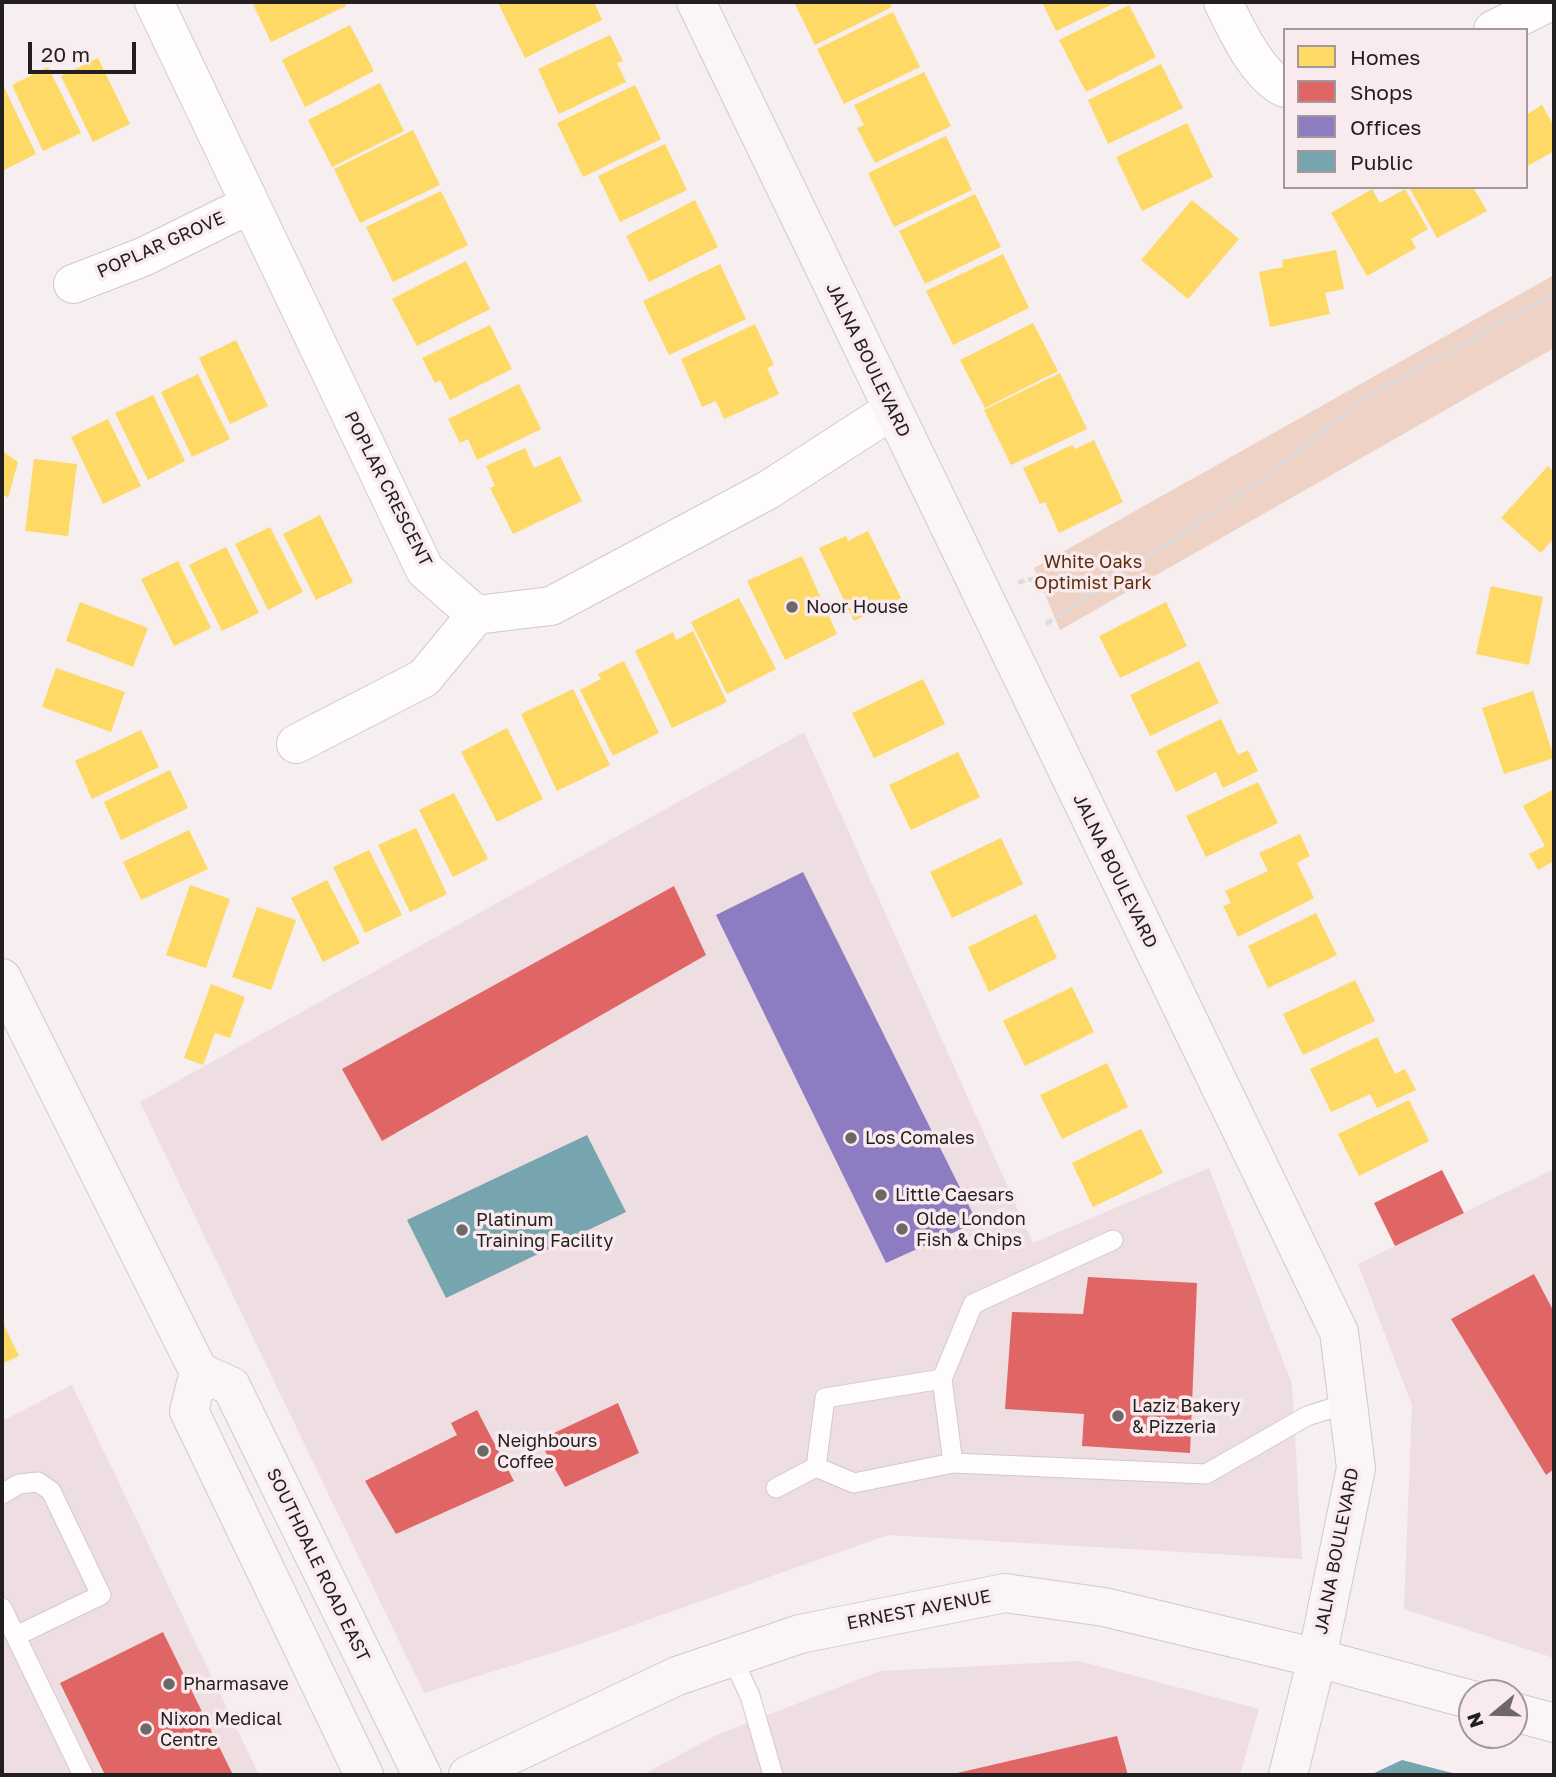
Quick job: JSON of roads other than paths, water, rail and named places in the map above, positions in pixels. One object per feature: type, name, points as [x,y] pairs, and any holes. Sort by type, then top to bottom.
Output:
[{"type":"street","name":"POPLAR CRESCENT","points":[[154,2],[425,570],[476,615]]},
{"type":"street","name":"JALNA BOULEVARD","points":[[696,2],[1339,1332],[1356,1468],[1317,1658],[1287,1775]]},
{"type":"street","points":[[1223,2],[1240,37],[1275,84],[1283,87]]},
{"type":"street","points":[[1497,28],[1549,2]]},
{"type":"street","name":"POPLAR GROVE","points":[[73,284],[143,257],[249,205]]},
{"type":"street","points":[[296,744],[424,678],[476,615],[551,606],[768,490],[892,410]]},
{"type":"street","points":[[2,978],[199,1372],[189,1411],[364,1775]]},
{"type":"street","name":"SOUTHDALE ROAD EAST","points":[[199,1372],[231,1385],[422,1775]]},
{"type":"street","name":"ERNEST AVENUE","points":[[468,1775],[677,1676],[732,1657],[800,1634],[1005,1593],[1104,1607],[1317,1658],[1458,1696]]},
{"type":"street","points":[[1528,1716],[1554,1723]]},
{"type":"lane","points":[[953,1463],[942,1379],[972,1304],[1113,1240]]},
{"type":"lane","points":[[816,1467],[825,1398],[942,1379]]},
{"type":"lane","points":[[816,1467],[854,1483],[953,1463],[1206,1474],[1307,1416],[1348,1403]]},
{"type":"lane","points":[[776,1488],[816,1467]]},
{"type":"lane","points":[[2,1494],[19,1485],[38,1482],[51,1491],[101,1595],[16,1636]]},
{"type":"lane","points":[[2,1608],[83,1775]]},
{"type":"lane","points":[[732,1657],[750,1696],[773,1775]]},
{"type":"place","name":"Noor House","points":[[792,607]]},
{"type":"place","name":"Los Comales","points":[[851,1138]]},
{"type":"place","name":"Little Caesars","points":[[881,1195]]},
{"type":"place","name":"Olde London Fish & Chips","points":[[902,1229]]},
{"type":"place","name":"Platinum Training Facility","points":[[462,1230]]},
{"type":"place","name":"Laziz Bakery & Pizzeria","points":[[1118,1416]]},
{"type":"place","name":"Neighbours Coffee","points":[[483,1451]]},
{"type":"place","name":"Pharmasave","points":[[169,1684]]},
{"type":"place","name":"Nixon Medical Centre","points":[[146,1729]]},
{"type":"park label","name":"White Oaks Optimist Park","points":[[1093,572]]}]
